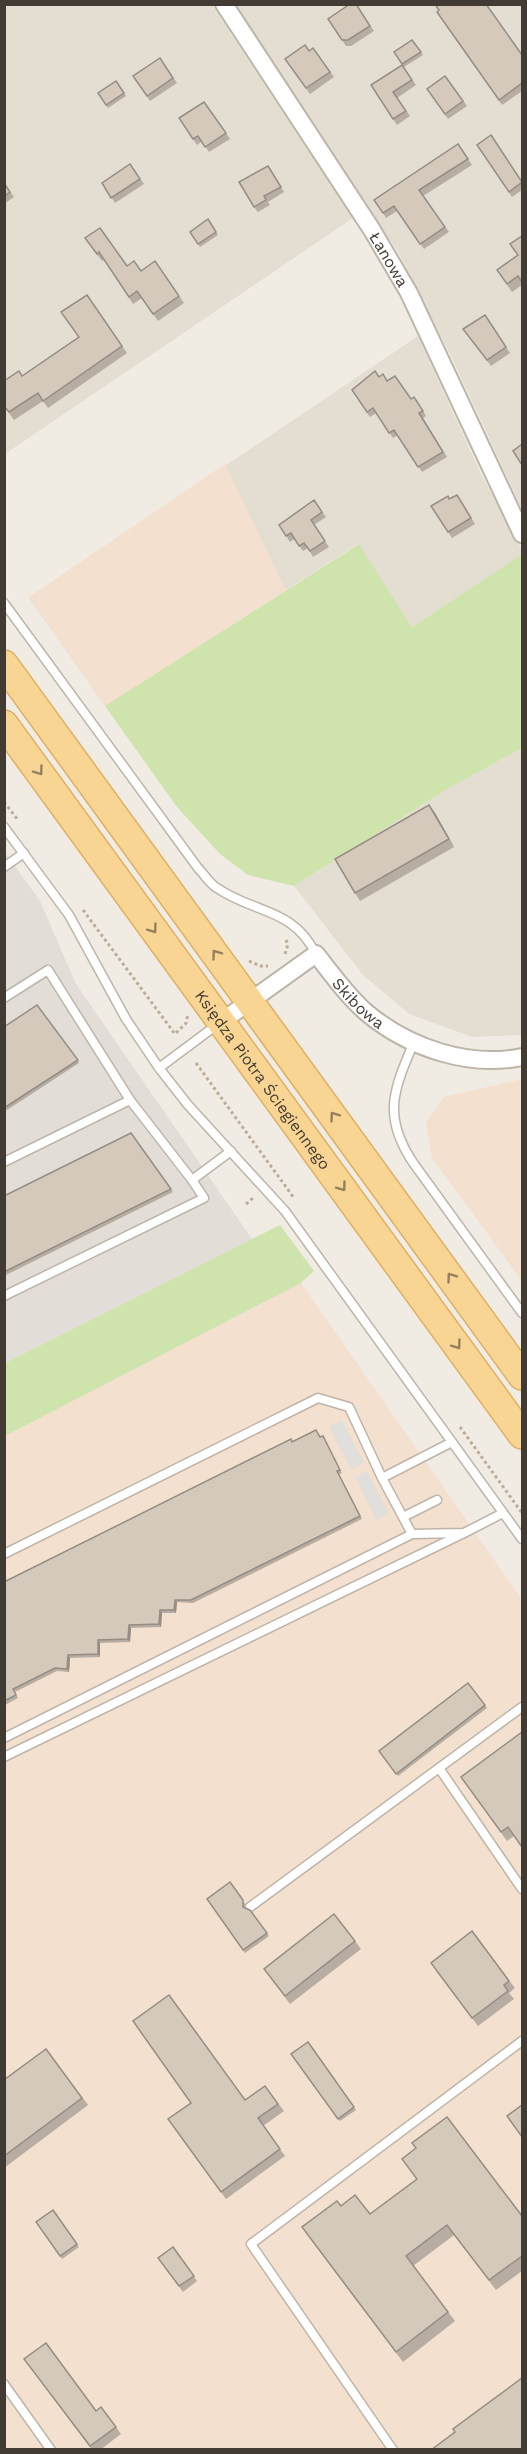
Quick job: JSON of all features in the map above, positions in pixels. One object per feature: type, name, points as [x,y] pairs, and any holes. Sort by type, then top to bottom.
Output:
[{"type":"main road","points":[[4,664],[522,1376]]},
{"type":"main road","name":"Księdza Piotra Ściegiennego","points":[[4,724],[522,1435]]},
{"type":"street","name":"Łanowa","points":[[224,4],[372,231],[409,293],[522,534]]},
{"type":"street","points":[[221,1022],[316,954]]},
{"type":"street","name":"Skibowa","points":[[316,954],[366,1012],[398,1036],[446,1054],[470,1059],[522,1058]]},
{"type":"lane","points":[[4,603],[214,887],[290,922],[309,939],[316,954]]},
{"type":"lane","points":[[4,827],[69,915],[126,1019],[159,1068],[188,1106],[285,1211],[522,1539]]},
{"type":"lane","points":[[4,867],[24,853]]},
{"type":"lane","points":[[4,998],[48,970],[130,1100],[204,1198],[4,1296]]},
{"type":"lane","points":[[159,1068],[221,1022]]},
{"type":"lane","points":[[414,1042],[395,1088],[395,1128],[405,1151],[522,1312]]},
{"type":"lane","points":[[4,1162],[130,1100]]},
{"type":"lane","points":[[192,1180],[231,1151]]},
{"type":"lane","points":[[4,1554],[318,1398],[349,1407],[382,1478],[412,1534]]},
{"type":"lane","points":[[382,1478],[452,1442]]},
{"type":"lane","points":[[403,1516],[437,1500]]},
{"type":"lane","points":[[4,1757],[503,1513]]},
{"type":"lane","points":[[4,1738],[412,1534],[464,1533]]},
{"type":"lane","points":[[250,1907],[522,1707]]},
{"type":"lane","points":[[439,1768],[522,1888]]},
{"type":"lane","points":[[393,2450],[250,2244],[522,2041]]},
{"type":"lane","points":[[4,2384],[51,2450]]},
{"type":"path","points":[[4,802],[23,827]]},
{"type":"path","points":[[82,908],[175,1034],[186,1023],[189,1016],[188,1007]]},
{"type":"path","points":[[283,957],[287,952],[288,944],[282,933],[290,922]]},
{"type":"path","points":[[243,953],[249,961],[260,966],[271,966]]},
{"type":"shaded area","points":[[5,5],[212,5],[353,218],[5,454]]},
{"type":"shaded area","points":[[235,5],[522,5],[522,509],[451,356],[398,252],[307,120]]},
{"type":"shaded area","points":[[418,336],[481,474],[522,550],[522,554],[412,627],[358,544],[105,706],[29,598]]},
{"type":"shaded area","points":[[225,464],[286,590],[105,706],[29,597]]},
{"type":"shaded area","points":[[522,748],[522,1035],[472,1037],[409,1014],[363,975],[294,886],[444,791]]},
{"type":"shaded area","points":[[4,851],[40,901],[76,984],[252,1239],[5,1363]]},
{"type":"shaded area","points":[[522,1079],[522,1281],[432,1158],[426,1123],[444,1097]]},
{"type":"shaded area","points":[[301,1283],[522,1600],[522,2449],[5,2450],[5,1436]]},
{"type":"shaded area","points":[[342,1420],[364,1463],[351,1470],[329,1427]]},
{"type":"shaded area","points":[[367,1471],[389,1514],[376,1520],[355,1477]]},
{"type":"green space","points":[[359,544],[412,627],[522,554],[522,748],[444,791],[294,886],[248,875],[220,854],[177,807],[105,706]]},
{"type":"green space","points":[[280,1225],[314,1271],[301,1283],[5,1436],[5,1363]]},
{"type":"building","points":[[350,4],[356,4],[370,26],[348,40],[342,40],[328,19]]},
{"type":"building","points":[[437,4],[486,4],[522,55],[522,83],[499,100],[437,12],[439,10]]},
{"type":"building","points":[[412,40],[421,52],[402,64],[394,52]]},
{"type":"building","points":[[305,45],[309,51],[313,48],[330,72],[306,88],[285,59]]},
{"type":"building","points":[[160,58],[173,78],[147,96],[133,76]]},
{"type":"building","points":[[402,65],[412,80],[393,92],[406,111],[393,119],[371,85]]},
{"type":"building","points":[[445,76],[463,101],[445,114],[427,89]]},
{"type":"building","points":[[116,81],[124,93],[106,105],[98,93]]},
{"type":"building","points":[[204,102],[226,133],[205,147],[198,136],[193,139],[179,118]]},
{"type":"building","points":[[491,135],[522,182],[509,192],[477,145]]},
{"type":"building","points":[[458,144],[468,159],[419,190],[445,227],[420,244],[394,206],[383,213],[374,200]]},
{"type":"building","points":[[130,164],[140,179],[111,198],[102,183]]},
{"type":"building","points":[[268,166],[281,187],[264,196],[266,200],[254,207],[239,182]]},
{"type":"building","points":[[4,183],[10,192],[4,196]]},
{"type":"building","points":[[208,219],[216,232],[198,244],[190,232]]},
{"type":"building","points":[[100,228],[127,266],[134,261],[141,271],[155,261],[179,296],[153,314],[137,291],[129,297],[99,252],[97,254],[85,238]]},
{"type":"building","points":[[522,236],[522,282],[518,276],[507,284],[497,270],[518,255],[510,244]]},
{"type":"building","points":[[87,295],[122,346],[43,401],[38,393],[9,412],[4,406],[4,381],[19,371],[22,376],[79,337],[61,312]]},
{"type":"building","points":[[485,315],[506,347],[487,360],[463,329]]},
{"type":"building","points":[[375,371],[379,377],[383,374],[387,381],[395,376],[411,399],[414,397],[423,411],[419,413],[443,452],[418,467],[394,430],[389,433],[373,408],[367,412],[352,390]]},
{"type":"building","points":[[522,444],[522,465],[513,451]]},
{"type":"building","points":[[457,495],[471,518],[448,532],[431,506],[448,496],[449,499]]},
{"type":"building","points":[[314,500],[322,512],[311,520],[325,541],[310,551],[304,543],[299,546],[291,533],[286,536],[279,525]]},
{"type":"building","points":[[429,805],[449,839],[355,893],[335,859]]},
{"type":"building","points":[[37,1005],[78,1060],[4,1108],[4,1027]]},
{"type":"building","points":[[131,1133],[171,1189],[4,1272],[4,1196]]},
{"type":"building","points":[[316,1430],[320,1437],[323,1436],[340,1470],[337,1471],[360,1516],[191,1600],[175,1600],[174,1610],[160,1610],[159,1624],[129,1625],[128,1639],[98,1640],[98,1654],[68,1655],[67,1669],[55,1668],[13,1689],[16,1695],[4,1701],[4,1582],[291,1439],[292,1442]]},
{"type":"building","points":[[468,1683],[485,1705],[396,1774],[379,1751]]},
{"type":"building","points":[[522,1732],[522,1847],[508,1827],[501,1832],[461,1777]]},
{"type":"building","points":[[230,1882],[243,1900],[243,1907],[250,1910],[267,1933],[243,1950],[207,1899]]},
{"type":"building","points":[[334,1914],[355,1941],[285,1996],[264,1969]]},
{"type":"building","points":[[472,1931],[509,1981],[504,1985],[508,1991],[472,2018],[431,1963]]},
{"type":"building","points":[[169,1995],[245,2100],[265,2086],[278,2104],[258,2118],[280,2149],[221,2192],[168,2119],[191,2103],[133,2021]]},
{"type":"building","points":[[308,2042],[354,2107],[338,2119],[291,2054]]},
{"type":"building","points":[[46,2049],[82,2098],[4,2156],[4,2080]]},
{"type":"building","points":[[522,2105],[522,2137],[507,2116]]},
{"type":"building","points":[[447,2117],[522,2216],[522,2256],[489,2280],[447,2225],[406,2256],[448,2312],[396,2352],[302,2227],[337,2201],[341,2206],[355,2195],[370,2214],[417,2179],[402,2159],[416,2148],[412,2143]]},
{"type":"building","points":[[53,2210],[77,2244],[60,2256],[36,2222]]},
{"type":"building","points":[[173,2247],[194,2276],[179,2286],[158,2258]]},
{"type":"building","points":[[46,2343],[96,2411],[101,2407],[116,2427],[90,2446],[24,2359]]},
{"type":"building","points":[[522,2378],[522,2450],[431,2450],[455,2432],[453,2429]]}]
